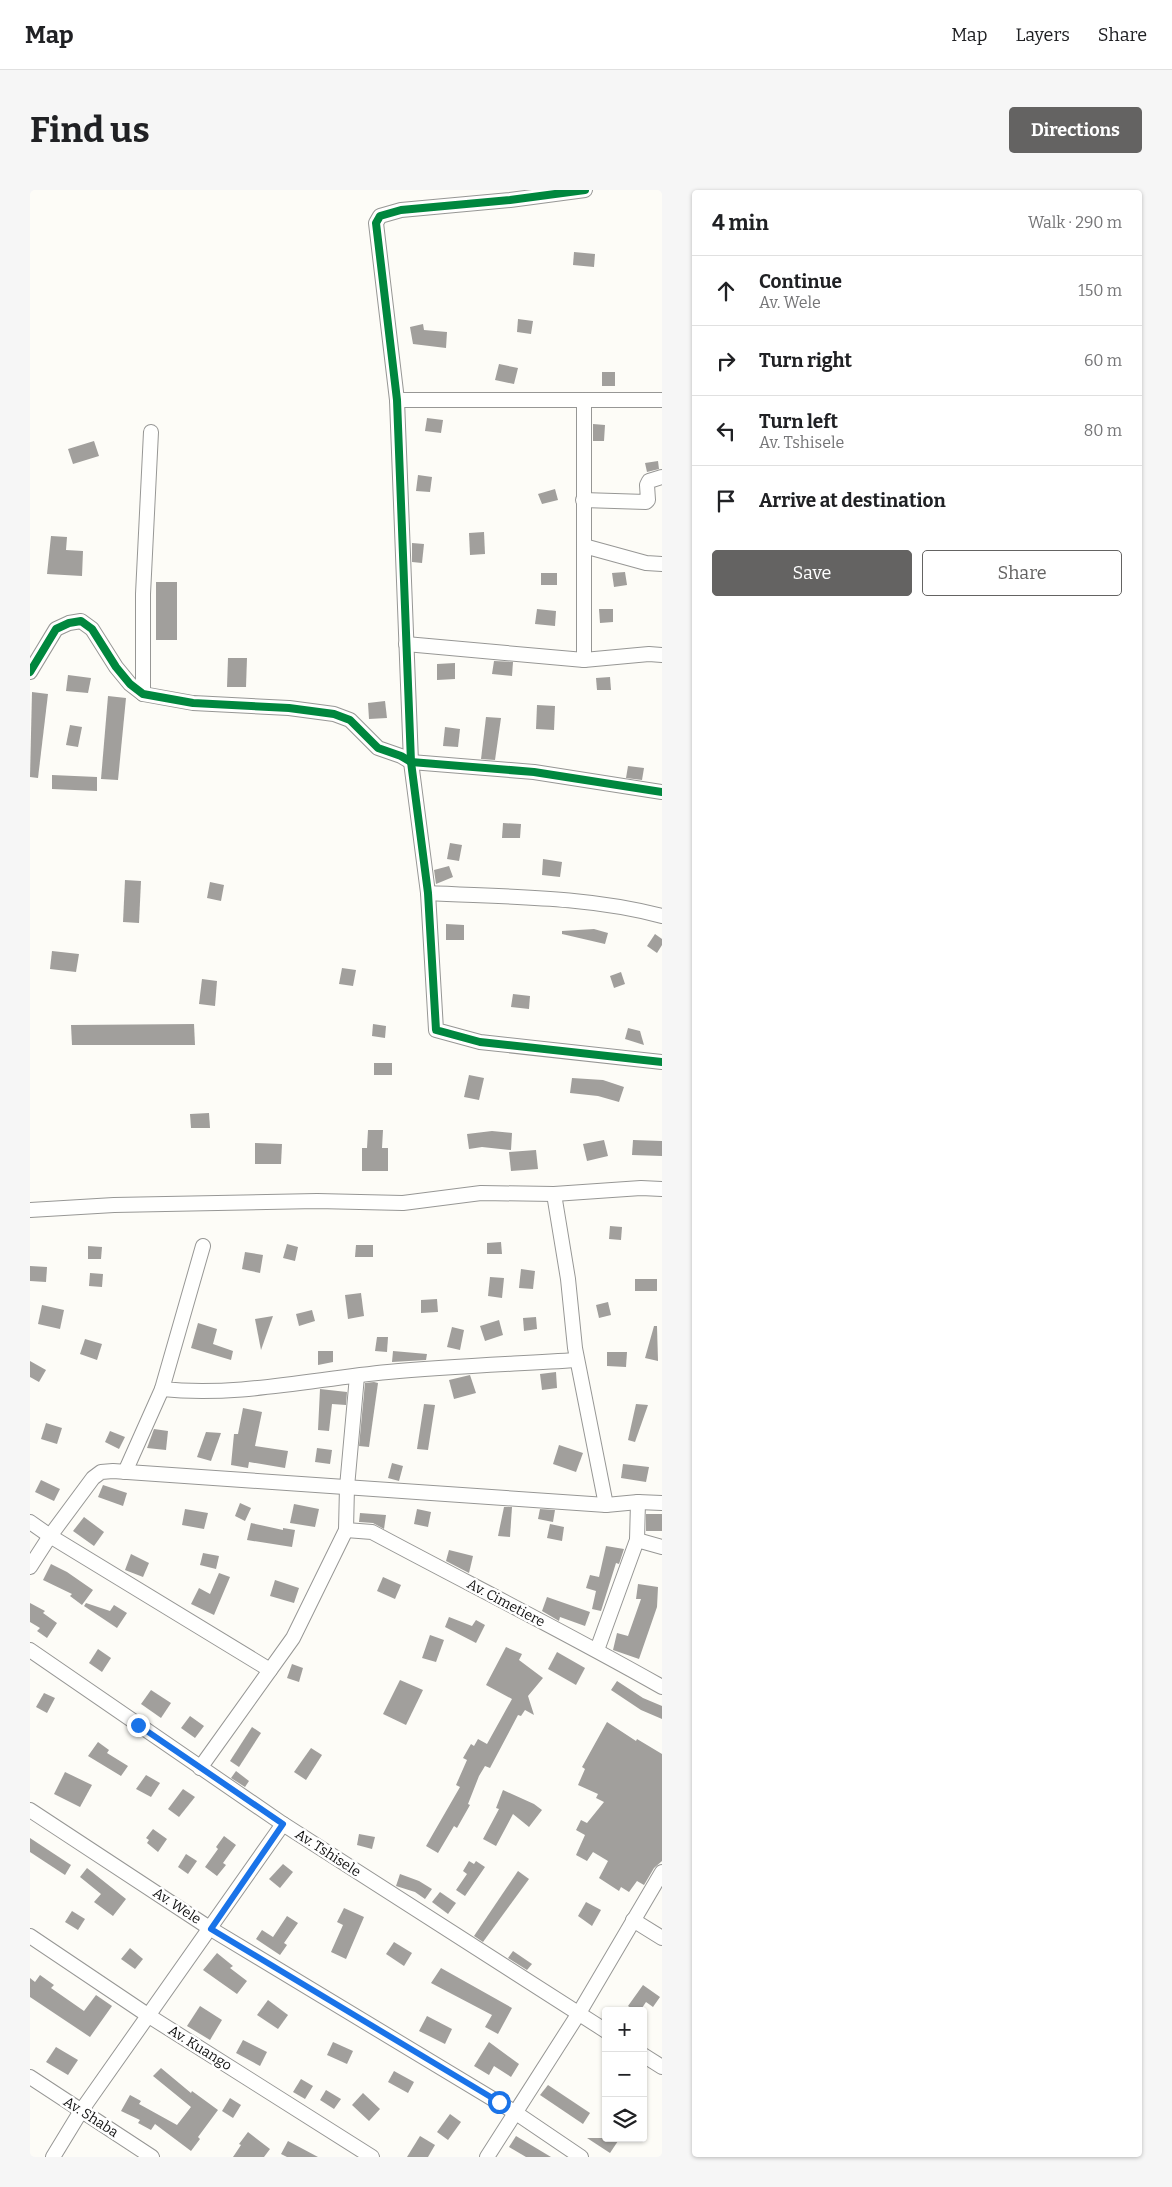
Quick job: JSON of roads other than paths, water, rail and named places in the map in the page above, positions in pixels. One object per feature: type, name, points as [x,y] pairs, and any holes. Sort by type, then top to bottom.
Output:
[{"type":"street","points":[[585,190],[510,200],[402,210],[380,216],[376,222],[397,400],[411,762],[428,893],[436,1030],[480,1042],[662,1062]]},
{"type":"street","points":[[397,400],[662,400]]},
{"type":"street","points":[[584,400],[584,660]]},
{"type":"street","points":[[143,694],[143,594],[151,432]]},
{"type":"street","points":[[583,500],[646,502],[648,500],[647,485],[649,481],[662,477]]},
{"type":"street","points":[[584,546],[646,563],[662,564]]},
{"type":"street","points":[[30,672],[56,629],[69,623],[81,621],[92,629],[116,667],[130,684],[143,694],[193,703],[289,708],[334,714],[350,720],[378,748],[401,756],[411,762],[534,772],[662,792]]},
{"type":"street","points":[[406,644],[584,660],[649,654],[662,655]]},
{"type":"street","points":[[428,893],[560,900],[635,909],[662,916]]},
{"type":"street","points":[[30,1210],[317,1201],[403,1203],[481,1193],[554,1194],[640,1188],[662,1189]]},
{"type":"street","points":[[554,1194],[568,1279],[577,1360],[606,1505]]},
{"type":"street","points":[[125,1472],[162,1388],[203,1246]]},
{"type":"street","points":[[162,1388],[191,1392],[260,1388],[388,1372],[577,1360]]},
{"type":"street","points":[[200,1768],[293,1638],[346,1530],[347,1487],[356,1376]]},
{"type":"street","points":[[30,1567],[50,1536],[94,1478],[101,1472],[125,1472],[606,1505],[638,1502],[662,1503]]},
{"type":"street","points":[[596,1650],[637,1540],[638,1502]]},
{"type":"street","points":[[30,1522],[270,1670]]},
{"type":"street","name":"Av. Cimetiere","points":[[346,1530],[372,1532],[535,1620],[596,1650],[662,1687]]},
{"type":"street","points":[[637,1540],[662,1547]]},
{"type":"street","name":"Av. Tshisele","points":[[30,1650],[283,1824],[602,2027]]},
{"type":"street","name":"Av. Wele","points":[[30,1810],[211,1929],[516,2112],[581,2157]]},
{"type":"street","points":[[53,2157],[81,2111],[211,1929],[283,1824]]},
{"type":"street","points":[[487,2157],[579,2013],[662,1872]]},
{"type":"street","points":[[633,1920],[662,1938]]},
{"type":"street","name":"Av. Kuango","points":[[30,1936],[149,2016],[372,2157]]},
{"type":"street","points":[[647,2058],[662,2067]]},
{"type":"street","name":"Av. Shaba","points":[[30,2077],[152,2157]]}]
